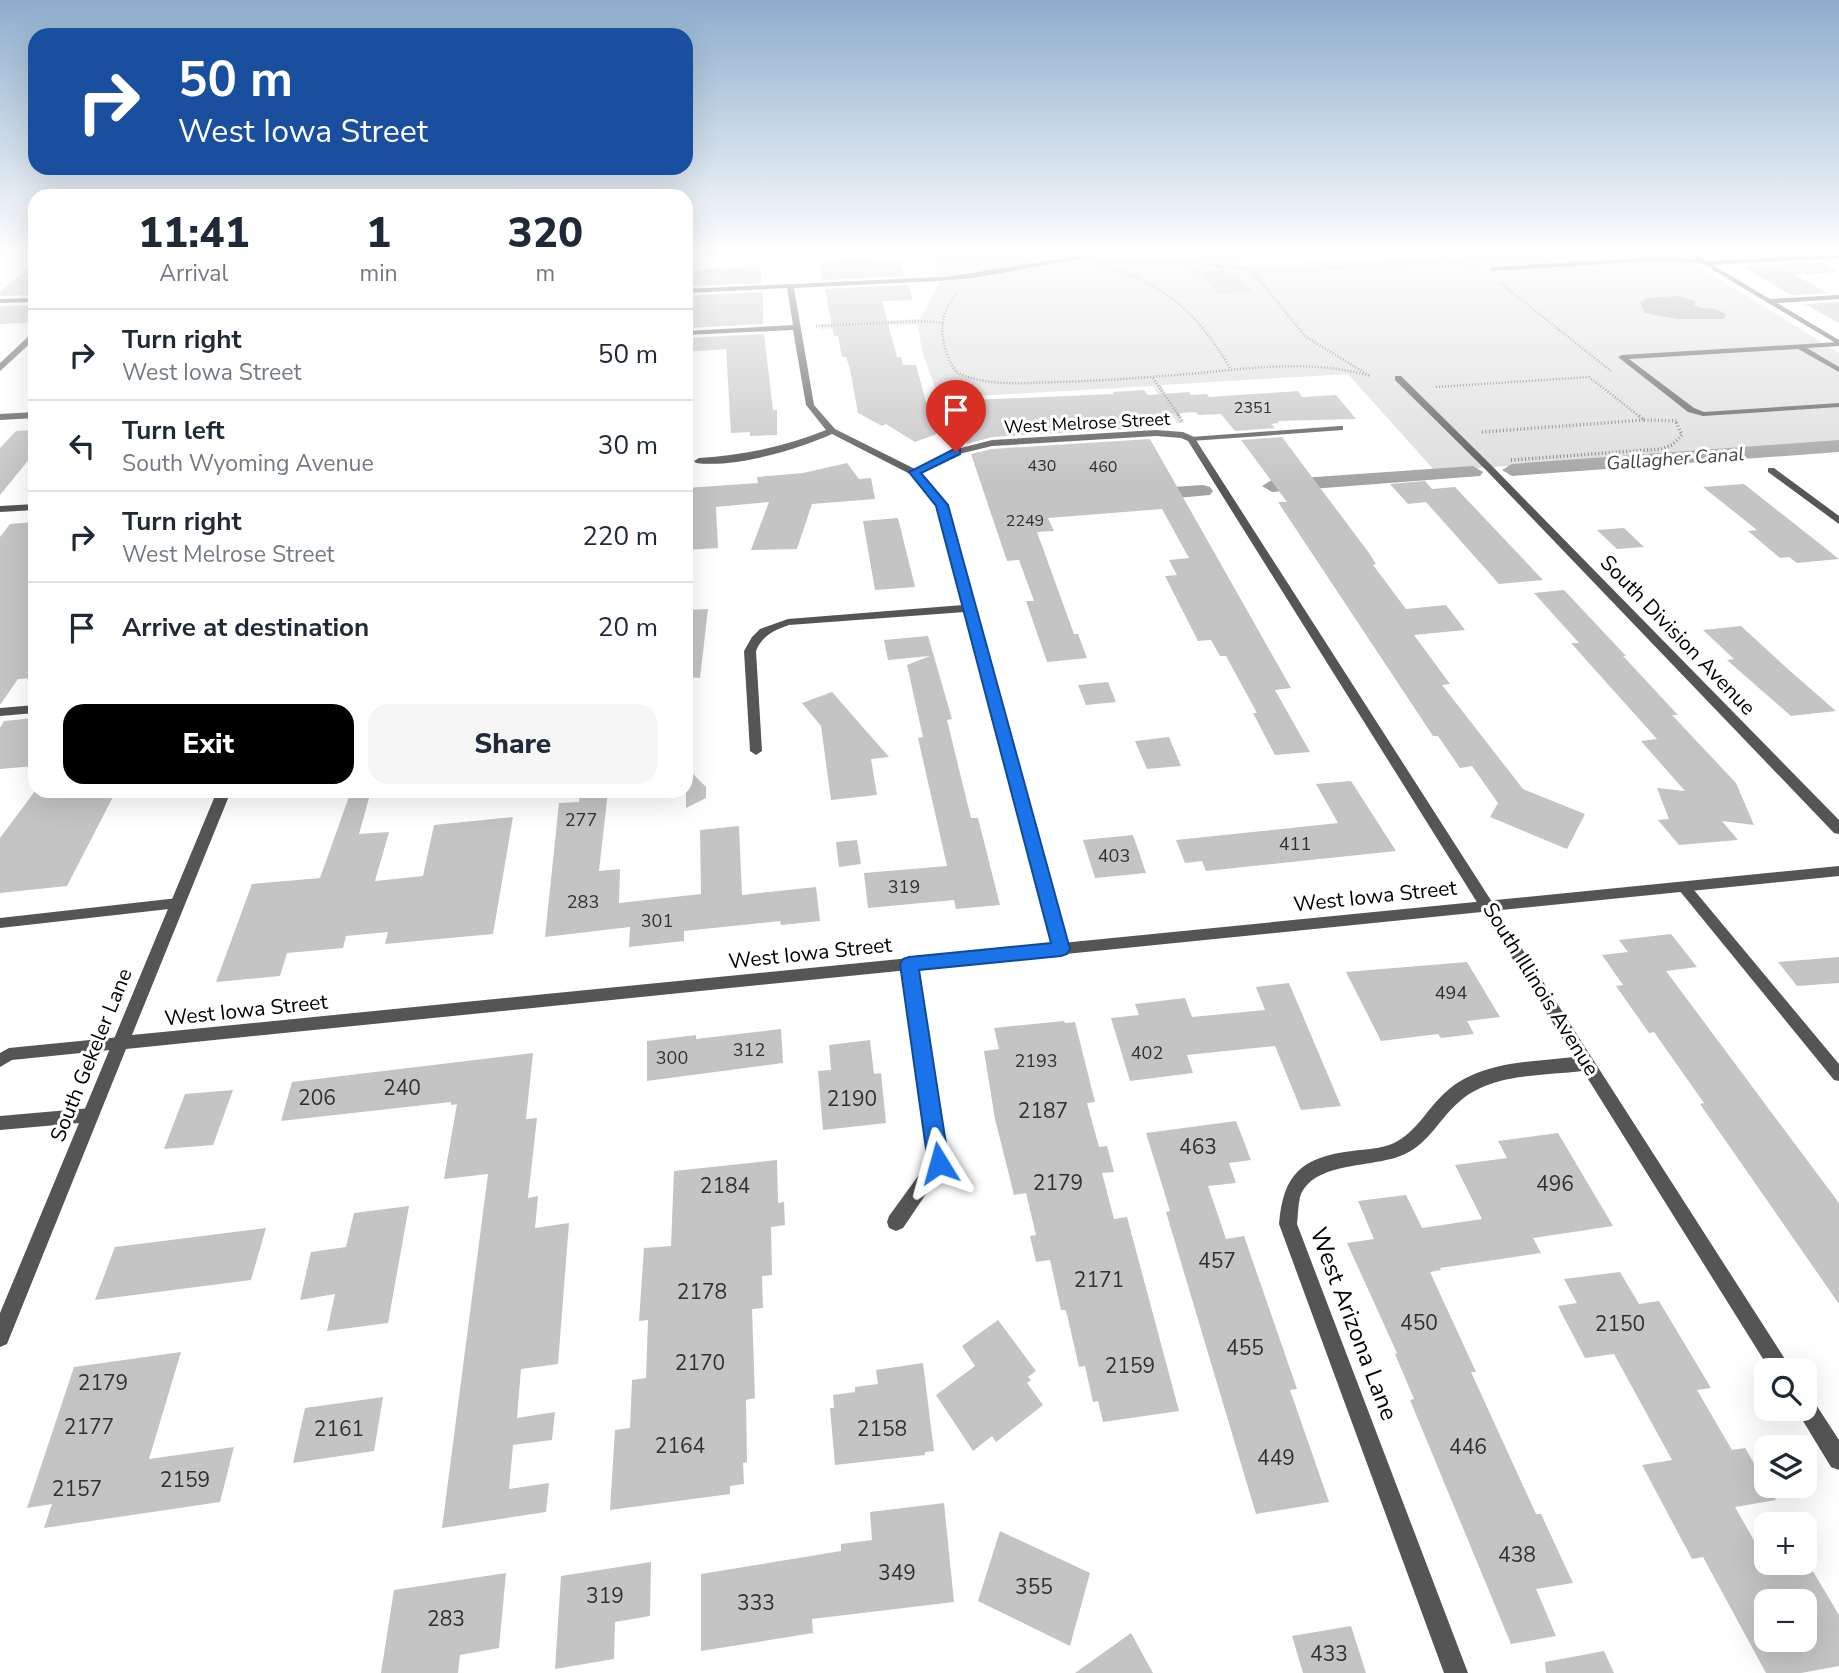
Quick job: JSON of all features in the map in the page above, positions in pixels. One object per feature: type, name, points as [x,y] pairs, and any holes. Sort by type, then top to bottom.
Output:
[{"type":"street","points":[[693,333],[759,329]]},
{"type":"street","points":[[797,329],[810,405],[832,431],[915,472],[942,505],[1061,949]]},
{"type":"street","points":[[1815,329],[1839,344]]},
{"type":"street","points":[[0,369],[28,342]]},
{"type":"street","points":[[0,417],[28,415]]},
{"type":"street","points":[[699,461],[775,453],[832,431]]},
{"type":"street","name":"West Melrose Street","points":[[915,472],[956,452],[992,443],[1156,433],[1187,437]]},
{"type":"street","name":"South Illinois Avenue","points":[[1187,437],[1775,1358]]},
{"type":"street","name":"South Division Avenue","points":[[1489,468],[1839,829]]},
{"type":"street","points":[[1771,470],[1839,521]]},
{"type":"street","points":[[0,509],[28,507]]},
{"type":"street","points":[[755,751],[750,652],[753,641],[761,633],[789,621],[968,608]]},
{"type":"street","name":"South Gekeler Lane","points":[[0,1337],[221,798]]},
{"type":"street","name":"West Iowa Street","points":[[120,1043],[1839,871]]},
{"type":"street","points":[[896,1222],[939,1163],[909,964]]},
{"type":"street","name":"West Arizona Lane","points":[[1456,1673],[1288,1224],[1292,1194],[1302,1175],[1323,1163],[1376,1157],[1399,1150],[1418,1138],[1458,1092],[1484,1076],[1587,1063]]},
{"type":"street","points":[[1814,1421],[1839,1459]]},
{"type":"lane","points":[[1839,344],[1622,357],[1691,410],[1703,414],[1839,405]]},
{"type":"lane","points":[[1800,346],[1839,370]]},
{"type":"lane","points":[[1398,378],[1489,468]]},
{"type":"lane","points":[[1187,437],[1340,428]]},
{"type":"lane","points":[[0,712],[28,710]]},
{"type":"lane","points":[[1684,887],[1839,1075]]},
{"type":"lane","points":[[0,923],[178,903]]},
{"type":"lane","points":[[3,1057],[120,1043]]},
{"type":"lane","points":[[0,1123],[91,1115]]},
{"type":"path","points":[[943,329],[942,336],[949,362],[956,372],[973,380],[1001,384],[1153,378],[1230,368],[1312,366],[1356,370],[1370,376],[1359,367],[1328,352],[1300,329]]},
{"type":"path","points":[[1205,329],[1230,368]]},
{"type":"path","points":[[1558,329],[1615,375]]},
{"type":"path","points":[[1436,387],[1589,377],[1643,420],[1482,432]]},
{"type":"path","points":[[1153,378],[1185,426],[1187,437]]},
{"type":"path","points":[[1511,460],[1661,449],[1682,435],[1679,426],[1668,415]]},
{"type":"shaded area","points":[[918,329],[1800,329],[1839,353],[1839,443],[1435,471],[1348,374],[1161,385],[1184,423],[1177,423],[1153,386],[939,398],[923,354]]},
{"type":"building","points":[[833,329],[890,329],[897,357],[901,357],[903,365],[916,365],[926,402],[1114,394],[1113,392],[1144,390],[1148,395],[1189,392],[1191,395],[1207,394],[1209,397],[1298,391],[1302,397],[1336,395],[1356,419],[1278,421],[1279,423],[1271,424],[1275,428],[1235,431],[1221,414],[1198,415],[1196,412],[1136,416],[1143,428],[992,437],[967,444],[961,425],[915,442],[886,424],[882,426],[858,413],[850,369],[846,357],[842,357],[838,336],[834,336]]},
{"type":"building","points":[[764,334],[773,410],[777,410],[777,435],[750,436],[750,432],[731,433],[726,349],[693,351],[693,338]]},
{"type":"building","points":[[28,430],[28,461],[0,495],[0,448],[16,431]]},
{"type":"building","points":[[1282,437],[1369,553],[1376,564],[1373,565],[1406,609],[1446,605],[1465,630],[1414,635],[1450,684],[1442,685],[1523,789],[1585,814],[1567,849],[1490,817],[1498,803],[1472,766],[1460,768],[1438,736],[1433,736],[1278,502],[1287,502],[1241,440]]},
{"type":"building","points":[[1150,439],[1291,688],[1275,690],[1310,752],[1275,755],[1253,713],[1257,713],[1226,656],[1220,656],[1211,640],[1198,641],[1165,576],[1177,575],[1169,560],[1189,558],[1162,509],[1048,518],[1054,531],[1037,532],[1074,634],[1078,634],[1087,658],[1047,662],[1026,601],[1034,601],[1019,560],[1007,561],[971,454],[992,449]]},
{"type":"building","points":[[847,463],[859,479],[871,478],[875,499],[812,504],[797,549],[751,550],[769,502],[716,507],[718,548],[693,550],[693,488],[758,483],[757,477],[803,473]]},
{"type":"building","points":[[1425,481],[1432,489],[1455,487],[1543,580],[1499,584],[1426,502],[1408,504],[1390,484]]},
{"type":"building","points":[[1744,484],[1839,559],[1797,563],[1789,557],[1780,558],[1748,531],[1757,530],[1703,487]]},
{"type":"building","points":[[898,518],[915,587],[875,590],[863,521]]},
{"type":"building","points":[[28,523],[28,678],[18,679],[0,705],[0,537],[10,524]]},
{"type":"building","points":[[1624,528],[1644,547],[1617,549],[1597,530]]},
{"type":"building","points":[[1564,590],[1678,715],[1672,715],[1736,783],[1754,825],[1722,821],[1738,840],[1679,845],[1658,820],[1669,819],[1657,788],[1685,791],[1641,741],[1657,739],[1571,643],[1579,643],[1534,593]]},
{"type":"building","points":[[708,609],[700,678],[693,678],[693,610]]},
{"type":"building","points":[[1741,626],[1836,711],[1791,716],[1727,660],[1734,659],[1703,630]]},
{"type":"building","points":[[928,636],[952,719],[947,720],[971,818],[978,818],[1000,905],[956,909],[954,900],[868,908],[864,873],[947,866],[918,738],[923,737],[907,665],[930,656],[888,660],[884,640]]},
{"type":"building","points":[[1108,682],[1116,702],[1086,705],[1078,685]]},
{"type":"building","points":[[832,692],[889,757],[871,759],[877,795],[831,800],[821,726],[802,703]]},
{"type":"building","points":[[28,719],[28,767],[0,769],[0,728],[4,721]]},
{"type":"building","points":[[1169,737],[1181,766],[1147,769],[1135,741]]},
{"type":"building","points":[[693,774],[706,787],[706,798],[686,808],[686,798],[693,798]]},
{"type":"building","points":[[1351,781],[1396,851],[1206,871],[1202,861],[1185,863],[1176,840],[1338,823],[1316,784]]},
{"type":"building","points":[[30,798],[112,798],[67,886],[0,893],[0,838]]},
{"type":"building","points":[[349,798],[369,798],[359,834],[389,832],[375,881],[423,876],[434,825],[513,817],[493,934],[385,944],[388,932],[346,936],[343,948],[287,953],[280,976],[216,982],[252,884],[320,878]]},
{"type":"building","points":[[579,798],[607,798],[599,871],[620,869],[619,903],[701,894],[700,830],[739,826],[742,895],[816,887],[820,921],[781,925],[780,921],[684,931],[684,941],[629,947],[630,927],[545,937],[559,803],[579,802]]},
{"type":"building","points":[[1133,835],[1146,873],[1095,878],[1083,840]]},
{"type":"building","points":[[857,840],[861,864],[839,867],[836,842]]},
{"type":"building","points":[[1671,934],[1697,967],[1666,971],[1839,1203],[1839,1304],[1700,1104],[1704,1103],[1654,1032],[1649,1033],[1616,986],[1623,985],[1602,955],[1628,952],[1619,940]]},
{"type":"building","points":[[1839,957],[1839,983],[1797,986],[1778,962]]},
{"type":"building","points":[[1467,962],[1500,1017],[1467,1021],[1474,1034],[1441,1038],[1438,1034],[1381,1041],[1346,972]]},
{"type":"building","points":[[1289,983],[1341,1106],[1301,1110],[1275,1046],[1187,1055],[1193,1073],[1130,1081],[1111,1018],[1139,1015],[1135,1004],[1185,998],[1192,1017],[1265,1010],[1256,987]]},
{"type":"building","points":[[1075,1022],[1095,1102],[1087,1103],[1099,1147],[1107,1146],[1114,1172],[1102,1173],[1114,1219],[1127,1217],[1179,1411],[1103,1422],[1098,1401],[1093,1402],[1085,1366],[1079,1367],[1066,1310],[1061,1310],[1050,1260],[1036,1262],[1030,1236],[1036,1235],[1026,1193],[1014,1195],[995,1119],[984,1051],[999,1049],[994,1028]]},
{"type":"building","points":[[781,1029],[783,1063],[647,1081],[647,1041],[696,1035],[696,1039]]},
{"type":"building","points":[[870,1040],[874,1074],[881,1073],[886,1123],[823,1130],[818,1071],[831,1070],[829,1045]]},
{"type":"building","points":[[533,1053],[526,1119],[537,1118],[528,1198],[538,1196],[535,1228],[569,1223],[558,1364],[521,1369],[517,1418],[555,1412],[552,1440],[513,1445],[509,1489],[549,1483],[546,1512],[442,1528],[488,1174],[444,1179],[457,1104],[451,1105],[451,1102],[281,1121],[292,1082]]},
{"type":"building","points":[[233,1090],[213,1145],[164,1149],[185,1094]]},
{"type":"building","points":[[1236,1121],[1251,1160],[1229,1163],[1236,1183],[1208,1186],[1226,1239],[1244,1236],[1297,1389],[1290,1390],[1329,1502],[1256,1514],[1166,1212],[1170,1211],[1146,1133]]},
{"type":"building","points":[[1558,1133],[1613,1226],[1533,1238],[1541,1253],[1440,1268],[1441,1270],[1430,1272],[1476,1372],[1471,1372],[1536,1514],[1541,1514],[1573,1583],[1536,1589],[1556,1636],[1511,1644],[1410,1400],[1414,1399],[1395,1354],[1397,1353],[1347,1243],[1374,1239],[1358,1201],[1406,1195],[1422,1228],[1482,1219],[1455,1165],[1507,1158],[1498,1141]]},
{"type":"building","points":[[777,1160],[778,1203],[784,1202],[785,1225],[771,1227],[772,1275],[762,1276],[763,1308],[752,1309],[755,1398],[746,1400],[747,1462],[743,1463],[744,1484],[730,1486],[730,1494],[610,1510],[615,1430],[630,1428],[632,1380],[646,1378],[648,1320],[639,1321],[644,1248],[671,1246],[674,1171]]},
{"type":"building","points":[[409,1206],[388,1323],[327,1331],[335,1294],[300,1300],[311,1252],[346,1247],[354,1213]]},
{"type":"building","points":[[266,1228],[251,1280],[95,1300],[115,1247]]},
{"type":"building","points":[[1620,1272],[1639,1304],[1659,1301],[1711,1388],[1697,1390],[1732,1450],[1745,1448],[1754,1463],[1754,1498],[1776,1500],[1735,1507],[1754,1540],[1754,1575],[1815,1575],[1839,1615],[1839,1666],[1801,1673],[1766,1673],[1755,1652],[1817,1652],[1817,1589],[1754,1589],[1754,1651],[1703,1557],[1692,1559],[1642,1465],[1672,1460],[1614,1354],[1585,1358],[1558,1306],[1577,1303],[1564,1279]]},
{"type":"building","points":[[998,1320],[1036,1371],[1028,1377],[1031,1380],[1027,1383],[1043,1405],[996,1442],[992,1436],[973,1451],[936,1395],[975,1366],[962,1346]]},
{"type":"building","points":[[181,1352],[149,1459],[234,1447],[220,1502],[44,1528],[52,1504],[27,1508],[74,1367]]},
{"type":"building","points":[[923,1363],[934,1451],[925,1452],[925,1455],[835,1465],[830,1408],[834,1408],[833,1395],[855,1392],[855,1387],[878,1384],[876,1370]]},
{"type":"building","points":[[383,1397],[374,1451],[293,1463],[305,1408]]},
{"type":"building","points":[[944,1503],[954,1602],[812,1619],[813,1633],[701,1651],[701,1574],[841,1551],[841,1544],[872,1540],[870,1512]]},
{"type":"building","points":[[1000,1531],[1090,1573],[1070,1646],[978,1601]]},
{"type":"building","points":[[651,1562],[650,1616],[615,1622],[614,1659],[555,1669],[561,1576]]},
{"type":"building","points":[[506,1573],[499,1648],[460,1655],[458,1673],[381,1673],[394,1590]]},
{"type":"building","points":[[1351,1626],[1366,1673],[1303,1673],[1292,1636]]},
{"type":"building","points":[[1131,1633],[1153,1673],[1075,1673]]},
{"type":"building","points":[[1604,1651],[1614,1673],[1546,1673],[1545,1662]]},
{"type":"waterway","name":"Gallagher Canal","points":[[1512,470],[1839,446]]},
{"type":"waterway","name":"Gallagher Canal","points":[[1272,486],[1473,472]]},
{"type":"waterway","name":"Gallagher Canal","points":[[1143,495],[1203,491]]},
{"type":"route","points":[[939,1163],[909,964],[1061,949],[942,505],[915,472],[956,452]]}]
